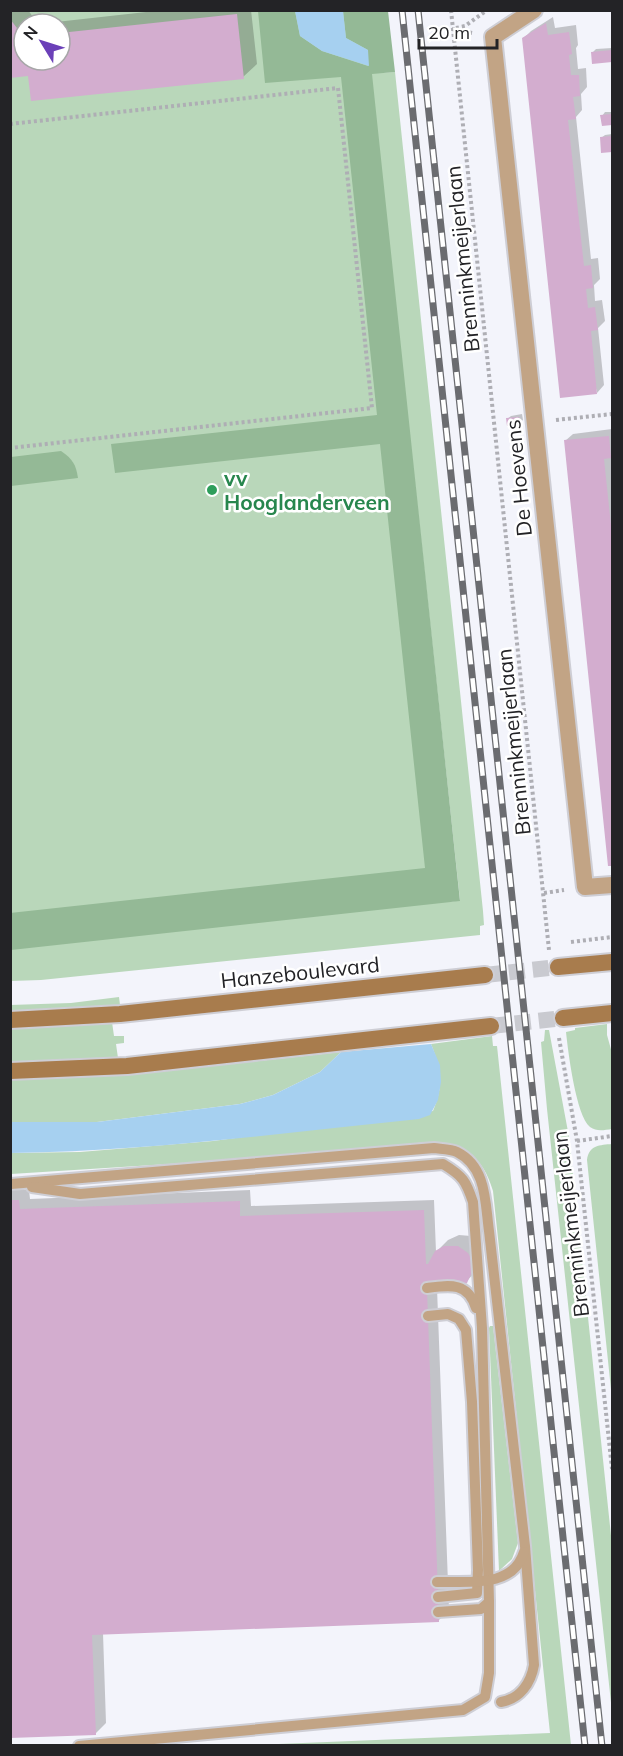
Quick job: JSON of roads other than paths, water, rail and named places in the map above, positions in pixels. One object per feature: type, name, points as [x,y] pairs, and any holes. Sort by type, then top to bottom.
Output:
[{"type":"main road","points":[[558,967],[612,962]]},
{"type":"main road","name":"Hanzeboulevard","points":[[10,1020],[120,1014],[485,975]]},
{"type":"main road","points":[[560,1024],[612,1013]]},
{"type":"main road","points":[[10,1071],[127,1066],[491,1026]]},
{"type":"street","name":"De Hoevens","points":[[534,10],[494,36],[585,887],[612,885]]},
{"type":"lane","points":[[11,1184],[434,1148],[457,1152],[475,1166],[480,1173],[483,1185],[525,1546],[534,1665],[523,1690],[510,1700],[501,1702]]},
{"type":"lane","points":[[11,1184],[80,1194],[443,1164],[462,1176],[473,1202],[482,1328],[489,1602],[489,1673],[485,1697],[463,1710],[79,1746]]},
{"type":"lane","points":[[427,1288],[442,1286],[466,1290],[473,1297],[482,1328]]},
{"type":"lane","points":[[428,1316],[448,1314],[459,1319],[466,1330],[472,1402],[478,1570],[477,1593],[438,1597]]},
{"type":"lane","points":[[437,1582],[497,1580],[505,1577],[519,1564],[525,1546]]},
{"type":"lane","points":[[438,1612],[481,1609],[489,1602]]},
{"type":"water","points":[[295,11],[343,11],[346,38],[368,50],[369,66],[322,51],[300,36]]},
{"type":"water","points":[[431,1044],[440,1065],[441,1082],[438,1100],[430,1115],[419,1119],[164,1145],[11,1153],[11,1122],[97,1122],[240,1104],[273,1095],[320,1072],[341,1052]]},
{"type":"tunnel","points":[[485,975],[558,967]]},
{"type":"tunnel","points":[[491,1026],[563,1018]]},
{"type":"railway","points":[[402,10],[585,1746]]},
{"type":"railway","points":[[418,10],[602,1746]]},
{"type":"place","name":"vv Hooglanderveen","points":[[212,490]]}]
